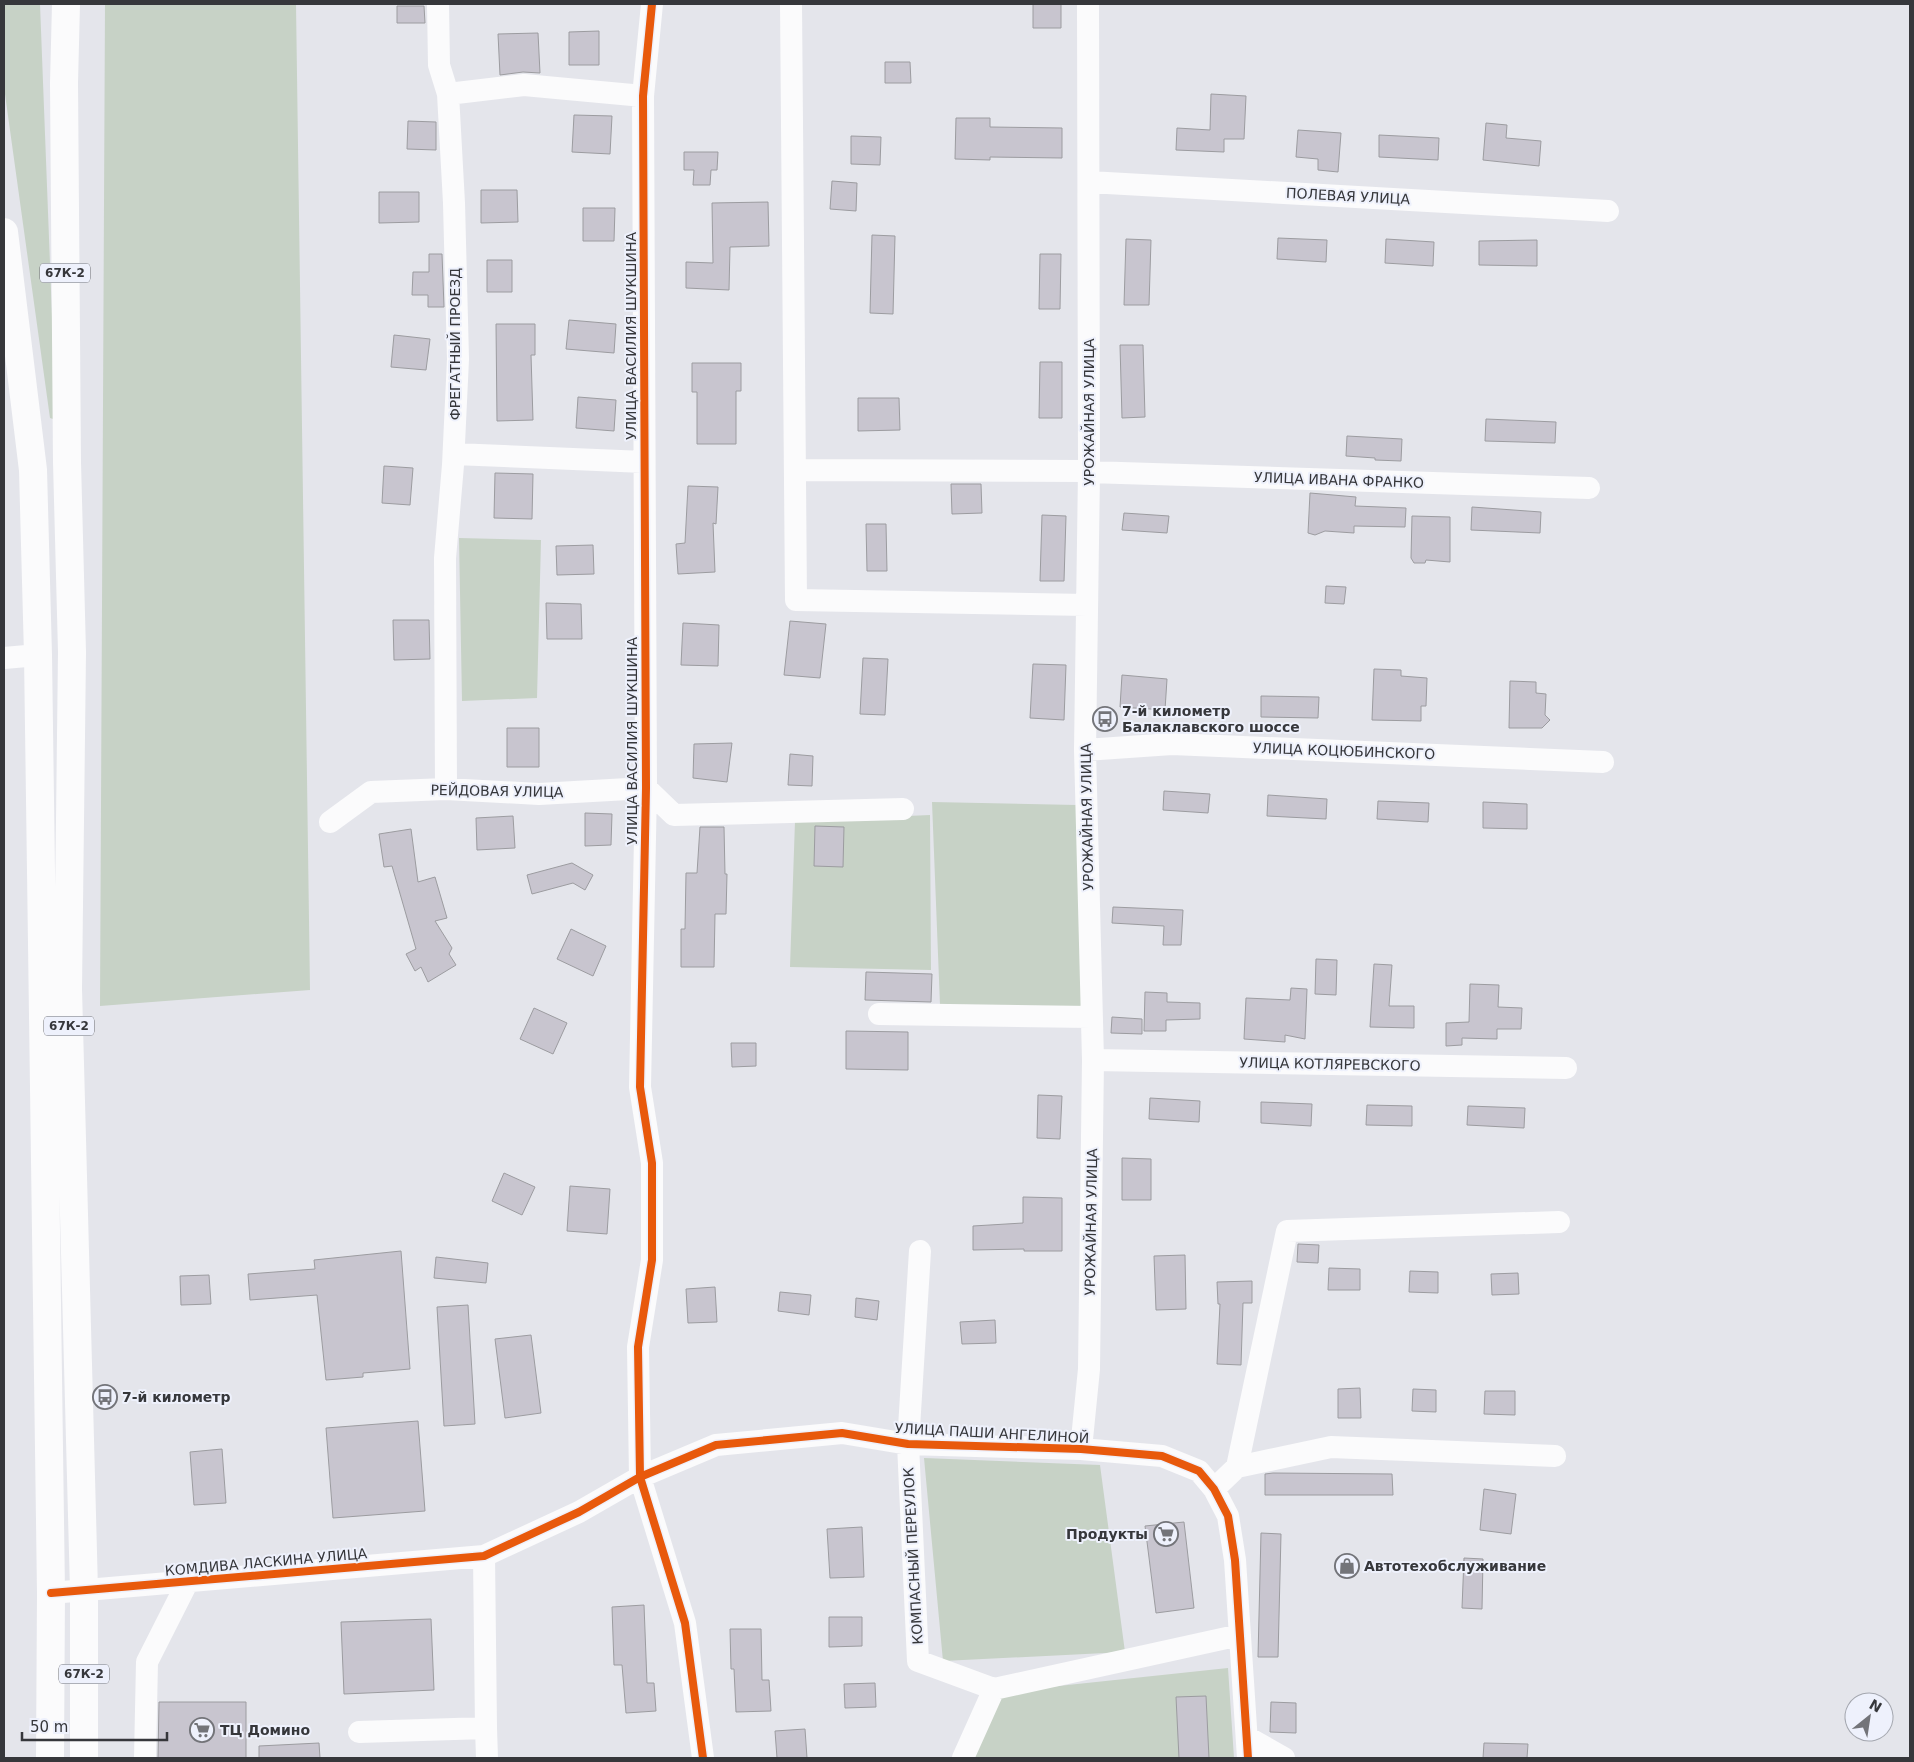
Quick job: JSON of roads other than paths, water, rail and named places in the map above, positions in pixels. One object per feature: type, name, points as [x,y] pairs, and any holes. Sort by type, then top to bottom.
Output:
[{"type":"main road","name":"67К-2","points":[[56,4],[64,84],[67,462],[72,652],[68,989],[84,1590],[84,1758]]},
{"type":"main road","points":[[64,84],[66,4]]},
{"type":"main road","name":"67К-2","points":[[4,232],[33,470],[38,655],[51,1593],[50,1758]]},
{"type":"street","name":"ФРЕГАТНЫЙ ПРОЕЗД","points":[[438,4],[439,65],[448,94],[454,203],[458,359],[454,454],[445,558],[446,789]]},
{"type":"street","name":"УЛИЦА ВАСИЛИЯ ШУКШИНА","points":[[652,4],[643,96],[646,788],[640,1086],[652,1163],[652,1260],[638,1347],[640,1477],[685,1623],[703,1758]]},
{"type":"street","points":[[791,4],[796,600],[1087,606]]},
{"type":"street","name":"УРОЖАЙНАЯ УЛИЦА","points":[[1081,1449],[1089,1368],[1093,1060],[1086,750],[1089,472],[1088,4]]},
{"type":"street","points":[[448,94],[524,85],[643,96]]},
{"type":"street","name":"ПОЛЕВАЯ УЛИЦА","points":[[1089,182],[1608,211]]},
{"type":"street","points":[[454,454],[644,462]]},
{"type":"street","name":"УЛИЦА ИВАНА ФРАНКО","points":[[795,470],[1089,472],[1589,488]]},
{"type":"street","points":[[4,658],[38,655]]},
{"type":"street","name":"УЛИЦА КОЦЮБИНСКОГО","points":[[1086,750],[1172,744],[1603,762]]},
{"type":"street","points":[[646,788],[674,815],[903,809]]},
{"type":"street","name":"РЕЙДОВАЯ УЛИЦА","points":[[330,822],[371,792],[446,789],[539,794],[646,788]]},
{"type":"street","points":[[879,1014],[1091,1017]]},
{"type":"street","name":"УЛИЦА КОТЛЯРЕВСКОГО","points":[[1093,1060],[1566,1068]]},
{"type":"street","points":[[1238,1466],[1287,1231],[1559,1222]]},
{"type":"street","points":[[908,1444],[920,1251]]},
{"type":"street","name":"УЛИЦА ПАШИ АНГЕЛИНОЙ","points":[[484,1556],[579,1512],[640,1477],[716,1445],[842,1433],[908,1444],[1081,1449],[1162,1456],[1199,1471],[1214,1489],[1228,1516],[1235,1560],[1247,1747]]},
{"type":"street","name":"КОМПАСНЫЙ ПЕРЕУЛОК","points":[[908,1444],[918,1661],[994,1689]]},
{"type":"street","points":[[1214,1489],[1238,1466],[1331,1447],[1555,1456]]},
{"type":"street","points":[[484,1556],[487,1758]]},
{"type":"street","name":"КОМДИВА ЛАСКИНА УЛИЦА","points":[[51,1593],[484,1556]]},
{"type":"street","points":[[145,1758],[147,1662],[188,1582]]},
{"type":"street","points":[[963,1758],[994,1689],[1240,1635]]},
{"type":"street","points":[[359,1732],[486,1728]]},
{"type":"street","points":[[1247,1747],[1284,1758]]},
{"type":"place","name":"7-й километр Балаклавского шоссе","points":[[1105,719]]},
{"type":"place","name":"7-й километр","points":[[105,1397]]},
{"type":"place","name":"Продукты","points":[[1166,1534]]},
{"type":"place","name":"Автотехобслуживание","points":[[1347,1566]]},
{"type":"place","name":"ТЦ Домино","points":[[202,1730]]}]
